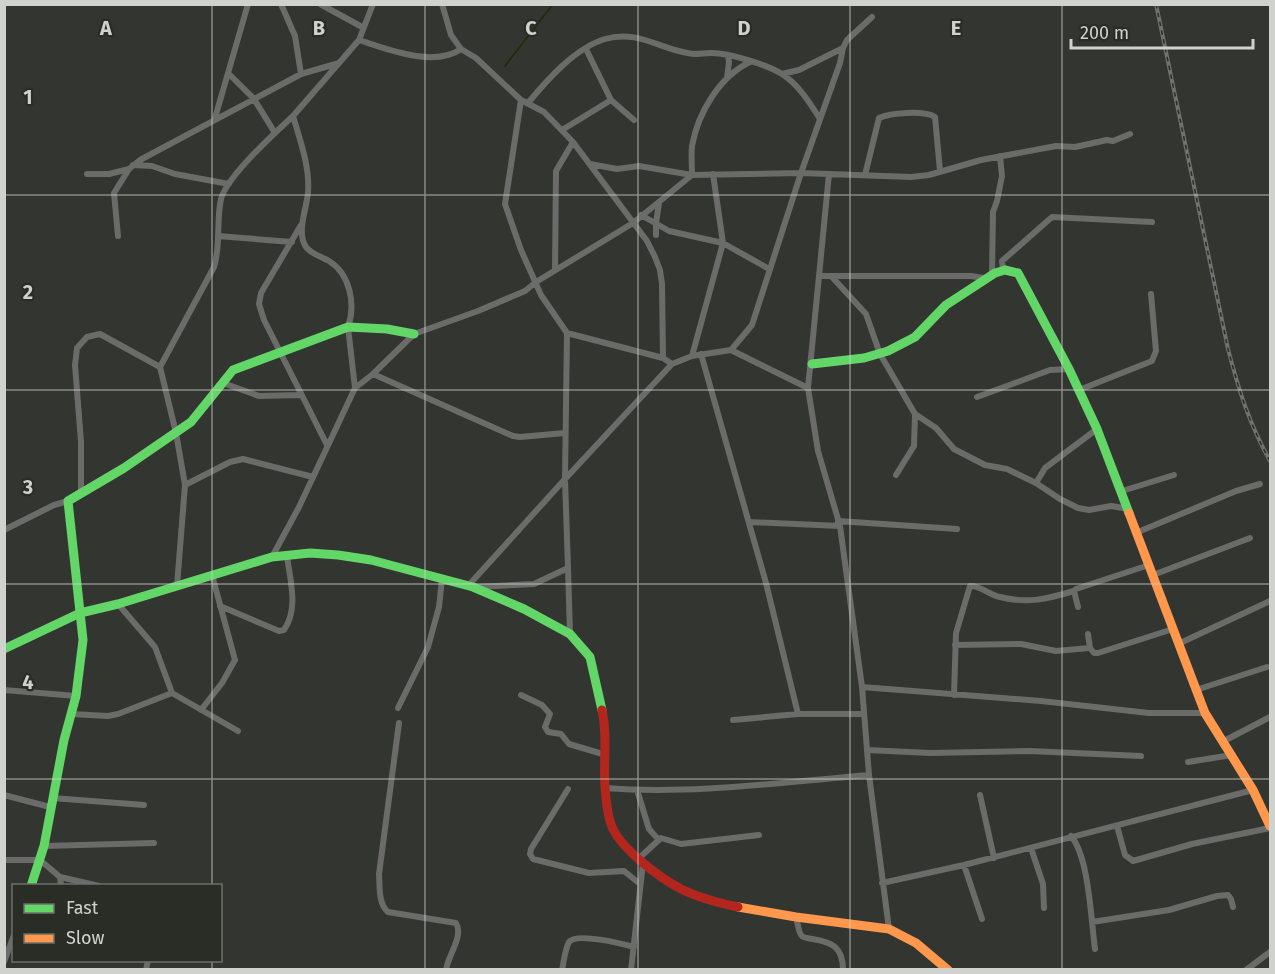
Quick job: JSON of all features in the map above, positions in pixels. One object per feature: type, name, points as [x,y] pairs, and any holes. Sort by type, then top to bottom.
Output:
[{"type":"street","points":[[215,118],[248,4]]},
{"type":"street","points":[[281,4],[295,36],[301,74]]},
{"type":"street","points":[[321,4],[362,27]]},
{"type":"street","points":[[177,586],[186,485],[160,366],[214,267],[219,253],[221,199],[229,184],[340,63],[358,40],[373,4]]},
{"type":"street","points":[[442,4],[451,35],[461,49],[476,58],[521,100],[544,112],[562,130],[647,241],[661,277],[663,358]]},
{"type":"street","points":[[731,350],[752,325],[769,268],[840,63],[843,48],[857,29],[872,18]]},
{"type":"street","points":[[528,103],[553,73],[586,49],[604,39],[631,37],[693,54],[728,55],[782,74],[801,93],[820,119]]},
{"type":"street","points":[[358,40],[415,56],[444,57],[461,49]]},
{"type":"street","points":[[782,74],[799,70],[843,48]]},
{"type":"street","points":[[586,49],[611,100],[634,120]]},
{"type":"street","points":[[728,55],[728,78]]},
{"type":"street","points":[[272,557],[355,388],[373,374],[414,334],[525,291],[633,223],[659,203],[692,175],[692,145],[702,114],[728,78],[750,62]]},
{"type":"street","points":[[87,174],[109,174],[131,167],[215,118],[301,74],[340,63]]},
{"type":"street","points":[[229,74],[254,99],[276,133]]},
{"type":"street","points":[[521,100],[505,204],[521,250],[536,282],[549,307],[567,333],[565,480],[570,634]]},
{"type":"street","points":[[562,130],[611,100]]},
{"type":"street","points":[[865,175],[879,118],[888,114],[928,114],[935,117],[940,171]]},
{"type":"street","points":[[293,116],[306,164],[308,191],[303,236],[306,247],[341,270],[347,282],[351,318],[348,327],[355,388]]},
{"type":"street","points":[[590,164],[617,169],[639,166],[692,175],[801,173],[910,177],[929,175],[1000,156],[1056,146],[1075,147],[1107,140],[1113,141],[1130,134]]},
{"type":"street","points":[[555,270],[556,171],[573,142]]},
{"type":"street","points":[[988,277],[993,212],[998,201],[1002,176],[1000,156]]},
{"type":"street","points":[[131,167],[152,166],[175,174],[229,184]]},
{"type":"street","points":[[118,236],[114,193],[131,167]]},
{"type":"street","points":[[692,356],[723,243],[713,174]]},
{"type":"street","points":[[829,174],[808,388],[818,451],[839,523],[862,687],[869,775],[889,929]]},
{"type":"street","points":[[656,236],[659,203]]},
{"type":"street","points":[[641,215],[669,231],[723,243],[769,268]]},
{"type":"street","points":[[1003,270],[1002,261],[1052,217],[1152,222]]},
{"type":"street","points":[[303,222],[261,293],[260,304],[264,320],[327,445]]},
{"type":"street","points":[[647,241],[669,231]]},
{"type":"street","points":[[218,236],[292,242]]},
{"type":"street","points":[[812,364],[880,354],[912,339],[925,330],[954,297],[974,288],[988,277],[1003,270],[1018,273],[1069,369],[1097,429],[1205,713],[1253,790],[1270,827],[1192,844],[1132,861],[1125,855],[1117,826]]},
{"type":"street","points":[[819,276],[988,277]]},
{"type":"street","points":[[832,277],[866,314],[880,354],[915,414],[936,428],[954,449],[994,468],[1003,467],[1078,508],[1089,510],[1111,506],[1129,509]]},
{"type":"street","points":[[1079,390],[1152,361],[1156,351],[1151,294]]},
{"type":"street","points":[[4,530],[54,505],[68,501],[124,468],[176,433],[191,422],[233,370],[348,327],[387,329],[414,334]]},
{"type":"street","points":[[567,333],[663,358],[672,364]]},
{"type":"street","points":[[81,493],[76,348],[87,337],[100,334],[160,366]]},
{"type":"street","points":[[470,586],[672,364],[692,356],[731,350],[808,388]]},
{"type":"street","points":[[701,354],[766,582],[798,714]]},
{"type":"street","points":[[978,397],[1050,370],[1069,369]]},
{"type":"street","points":[[373,374],[513,436],[565,433]]},
{"type":"street","points":[[223,383],[259,396],[301,395]]},
{"type":"street","points":[[896,475],[914,446],[915,414]]},
{"type":"street","points":[[1036,483],[1045,468],[1097,429]]},
{"type":"street","points":[[186,485],[230,462],[243,459],[313,477]]},
{"type":"street","points":[[1122,491],[1174,475]]},
{"type":"street","points":[[1138,532],[1260,484]]},
{"type":"street","points":[[31,884],[44,846],[51,802],[76,696],[82,659],[83,640],[68,501]]},
{"type":"street","points":[[749,522],[839,523],[957,529]]},
{"type":"street","points":[[1153,575],[1250,538]]},
{"type":"street","points":[[4,649],[80,613],[118,604],[272,557],[310,553],[338,555],[371,560],[470,586],[524,609],[570,634],[590,657],[606,727],[606,788],[611,825],[620,840],[641,861],[681,889],[719,903],[796,917],[889,929],[916,944],[948,969]]},
{"type":"street","points":[[220,606],[279,632],[284,630],[293,609],[287,555]]},
{"type":"street","points":[[954,695],[955,645],[970,586],[999,597],[1031,601],[1074,591],[1149,565]]},
{"type":"street","points":[[470,586],[534,584],[568,568]]},
{"type":"street","points":[[201,710],[222,683],[235,660],[212,575]]},
{"type":"street","points":[[398,708],[428,647],[439,607],[442,579]]},
{"type":"street","points":[[1074,591],[1078,607]]},
{"type":"street","points":[[1178,644],[1270,601]]},
{"type":"street","points":[[118,604],[155,647],[172,693],[238,731]]},
{"type":"street","points":[[1088,634],[1090,648],[1094,653],[1098,653],[1173,629]]},
{"type":"street","points":[[955,645],[1021,644],[1056,651],[1090,648]]},
{"type":"street","points":[[1196,690],[1267,667]]},
{"type":"street","points":[[862,687],[1041,701],[1149,713],[1205,713]]},
{"type":"street","points":[[4,690],[76,696]]},
{"type":"street","points":[[71,714],[108,716],[118,714],[172,693]]},
{"type":"street","points":[[521,695],[546,708],[550,714],[546,727],[548,732],[561,734],[569,744],[607,755]]},
{"type":"street","points":[[733,720],[798,714],[864,714]]},
{"type":"street","points":[[1222,742],[1270,717]]},
{"type":"street","points":[[399,723],[379,873],[380,895],[383,908],[388,912],[456,923],[460,929],[460,935],[446,969]]},
{"type":"street","points":[[867,750],[930,753],[1030,751],[1141,756]]},
{"type":"street","points":[[1188,762],[1232,755]]},
{"type":"street","points":[[606,788],[637,790],[725,786],[869,775]]},
{"type":"street","points":[[568,789],[531,849],[530,854],[533,859],[589,873],[624,871],[640,884]]},
{"type":"street","points":[[637,790],[649,829],[658,839],[681,844],[759,835]]},
{"type":"street","points":[[882,883],[994,858],[1253,790]]},
{"type":"street","points":[[4,795],[51,802],[144,805]]},
{"type":"street","points":[[980,795],[994,858]]},
{"type":"street","points":[[1071,836],[1078,845],[1083,861],[1095,949]]},
{"type":"street","points":[[631,969],[641,861],[658,839]]},
{"type":"street","points":[[44,846],[154,843]]},
{"type":"street","points":[[1031,848],[1043,884],[1044,908]]},
{"type":"street","points":[[4,860],[40,861],[60,877],[94,884]]},
{"type":"street","points":[[964,865],[982,919]]},
{"type":"street","points":[[60,877],[61,884]]},
{"type":"street","points":[[1092,922],[1169,910],[1217,896],[1228,895],[1232,899],[1233,907]]},
{"type":"street","points":[[796,917],[800,934],[804,937],[825,941],[835,946],[843,959],[843,969]]},
{"type":"street","points":[[562,969],[570,941],[574,938],[588,938],[634,946]]},
{"type":"street","points":[[4,962],[12,940]]},
{"type":"street","points":[[1246,969],[1270,952]]},
{"type":"waterway","points":[[505,66],[553,4]]},
{"type":"railway","points":[[1156,4],[1228,349],[1245,406],[1270,461]]},
{"type":"traffic: fast","points":[[812,364],[864,358],[888,351],[915,337],[946,305],[995,273],[1005,270],[1018,273],[1069,369],[1097,429],[1129,513]]},
{"type":"traffic: fast","points":[[32,884],[44,846],[64,740],[76,696],[83,640],[68,501],[124,468],[191,422],[233,370],[348,327],[387,329],[414,334]]},
{"type":"traffic: fast","points":[[4,649],[80,613],[118,604],[272,557],[310,553],[338,555],[371,560],[473,587],[524,609],[570,634],[590,657],[602,710]]},
{"type":"traffic: slow","points":[[1129,513],[1205,713],[1253,790],[1270,826]]},
{"type":"traffic: slow","points":[[738,907],[889,929],[916,943],[948,970]]},
{"type":"traffic: jam","points":[[602,710],[605,729],[606,802],[615,833],[651,870],[672,884],[702,898],[738,907]]}]
